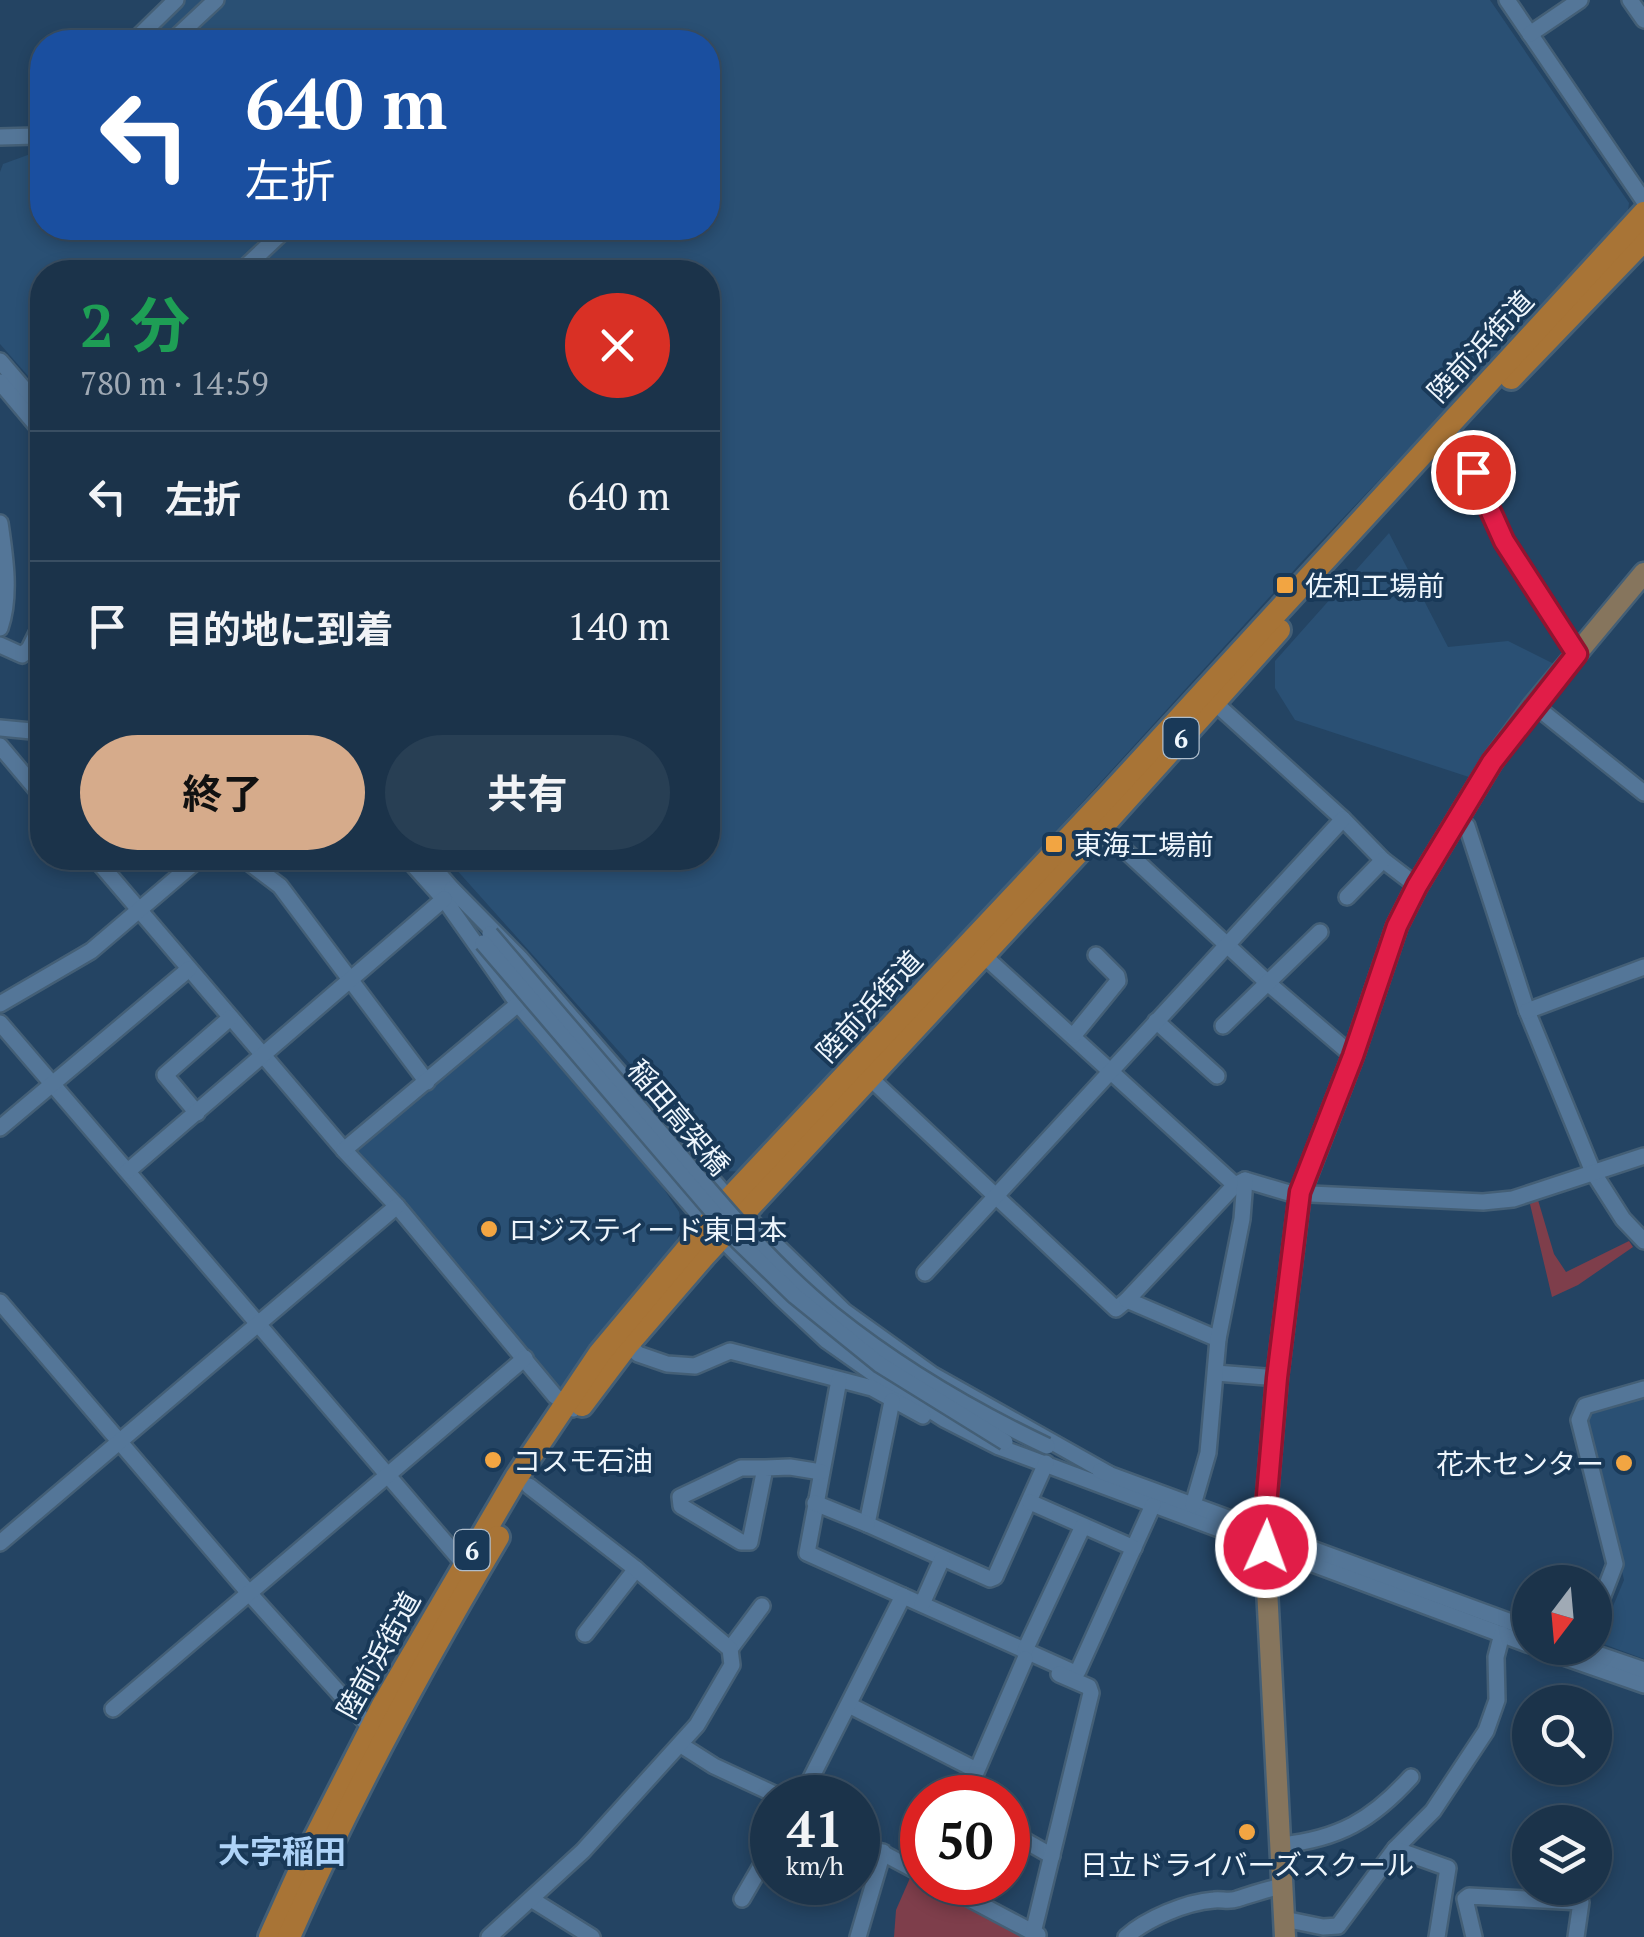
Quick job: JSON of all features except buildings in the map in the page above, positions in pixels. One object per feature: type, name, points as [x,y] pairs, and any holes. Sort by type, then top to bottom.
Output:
[{"type":"highway","name":"陸前浜街道","points":[[469,1570],[528,1486],[600,1352],[1644,213]]},
{"type":"highway","name":"陸前浜街道","points":[[736,1206],[869,1077],[984,955],[1457,437],[1644,240]]},
{"type":"highway","name":"陸前浜街道","points":[[270,1937],[469,1570],[571,1408],[628,1344],[714,1231]]},
{"type":"highway","name":"陸前浜街道","points":[[289,1937],[377,1735]]},
{"type":"main road","points":[[1285,1928],[1265,1538],[1277,1378],[1300,1192],[1353,1056],[1397,926],[1417,886],[1534,705],[1644,573]]},
{"type":"street","points":[[145,30],[176,0]]},
{"type":"street","points":[[184,30],[216,0]]},
{"type":"street","points":[[1508,0],[1644,201]]},
{"type":"street","points":[[1530,34],[1580,0]]},
{"type":"street","points":[[1630,0],[1644,20]]},
{"type":"street","points":[[0,137],[30,136]]},
{"type":"street","points":[[253,260],[274,240]]},
{"type":"street","points":[[0,360],[30,396]]},
{"type":"street","points":[[0,382],[30,418]]},
{"type":"street","points":[[1457,437],[1504,541],[1577,654]]},
{"type":"street","points":[[0,523],[6,610],[0,628]]},
{"type":"street","points":[[0,645],[22,654],[30,647]]},
{"type":"street","points":[[1214,702],[1343,818],[1383,860],[1417,886]]},
{"type":"street","points":[[1534,705],[1644,793]]},
{"type":"street","points":[[0,728],[30,731]]},
{"type":"street","points":[[0,746],[30,782]]},
{"type":"street","points":[[925,1273],[1343,818]]},
{"type":"street","points":[[1458,818],[1466,826],[1527,1012],[1592,1172],[1644,1242]]},
{"type":"street","points":[[1100,828],[1353,1056]]},
{"type":"street","points":[[1347,897],[1383,860]]},
{"type":"street","points":[[105,870],[571,1408]]},
{"type":"street","points":[[0,1004],[91,950],[185,870]]},
{"type":"street","points":[[259,870],[280,886],[427,1082]]},
{"type":"street","points":[[421,870],[520,958],[736,1206],[844,1311],[888,1345],[933,1375],[1109,1474],[1512,1638]]},
{"type":"street","points":[[433,870],[518,1004],[714,1231],[826,1340],[877,1376],[944,1420],[1045,1468],[1152,1509],[1265,1538],[1512,1623]]},
{"type":"street","points":[[128,1172],[448,894]]},
{"type":"street","points":[[448,894],[486,938]]},
{"type":"street","points":[[1224,1026],[1320,932]]},
{"type":"street","name":"稲田高架橋","points":[[486,938],[738,1241],[794,1296],[880,1364],[1045,1468]]},
{"type":"street","name":"稲田高架橋","points":[[486,938],[746,1233],[832,1314],[886,1354],[985,1416],[1109,1474]]},
{"type":"street","points":[[984,955],[1240,1183],[1289,1193],[1483,1202],[1513,1199],[1644,1156]]},
{"type":"street","points":[[1074,1035],[1118,982],[1117,976],[1096,955]]},
{"type":"street","points":[[1527,1012],[1644,966]]},
{"type":"street","points":[[0,1128],[189,969]]},
{"type":"street","points":[[344,1150],[518,1004]]},
{"type":"street","points":[[198,1113],[165,1075],[230,1018]]},
{"type":"street","points":[[1156,1021],[1217,1076]]},
{"type":"street","points":[[0,1023],[469,1570]]},
{"type":"street","points":[[869,1077],[1116,1309],[1240,1183]]},
{"type":"street","points":[[1193,1505],[1208,1453],[1218,1339],[1242,1218],[1240,1183]]},
{"type":"street","points":[[0,1543],[396,1206]]},
{"type":"street","points":[[1126,1300],[1218,1339]]},
{"type":"street","points":[[0,1302],[249,1593],[377,1735]]},
{"type":"street","points":[[628,1344],[638,1354],[667,1364],[695,1366],[730,1351],[872,1388],[993,1453],[1045,1468]]},
{"type":"street","points":[[113,1709],[525,1358]]},
{"type":"street","points":[[1216,1373],[1277,1378]]},
{"type":"street","points":[[839,1380],[808,1553],[1025,1655],[1072,1672],[1078,1670],[1152,1509]]},
{"type":"street","points":[[1612,1572],[1615,1564],[1580,1420],[1585,1406],[1644,1390]]},
{"type":"street","points":[[867,1524],[892,1401]]},
{"type":"street","points":[[765,1468],[750,1542],[740,1542],[681,1506],[680,1496],[741,1468],[790,1466],[822,1472]]},
{"type":"street","points":[[815,1503],[990,1579],[995,1577],[1045,1468]]},
{"type":"street","points":[[489,1937],[583,1852],[697,1726],[732,1665],[730,1649],[636,1569],[528,1486]]},
{"type":"street","points":[[1030,1502],[1134,1548]]},
{"type":"street","points":[[974,1775],[1083,1526]]},
{"type":"street","points":[[922,1604],[942,1559]]},
{"type":"street","points":[[585,1634],[636,1569]]},
{"type":"street","points":[[901,1600],[922,1604],[1089,1687],[1092,1693],[1037,1935],[981,1905]]},
{"type":"street","points":[[813,1775],[901,1600]]},
{"type":"street","points":[[730,1649],[762,1606]]},
{"type":"street","points":[[1285,1928],[1338,1926],[1395,1850],[1432,1811],[1486,1731],[1497,1700],[1496,1657],[1502,1634]]},
{"type":"street","points":[[1612,1660],[1644,1670]]},
{"type":"street","points":[[1607,1665],[1644,1685]]},
{"type":"street","points":[[849,1705],[976,1770]]},
{"type":"street","points":[[680,1745],[750,1783]]},
{"type":"street","points":[[1281,1844],[1308,1842],[1352,1828],[1370,1818],[1411,1777]]},
{"type":"street","points":[[1030,1844],[1052,1856]]},
{"type":"street","points":[[1395,1850],[1448,1868],[1437,1937]]},
{"type":"street","points":[[858,1937],[882,1852],[900,1862]]},
{"type":"street","points":[[742,1900],[750,1886]]},
{"type":"street","points":[[1126,1937],[1139,1926],[1188,1907],[1212,1900],[1233,1901],[1283,1886]]},
{"type":"street","points":[[1474,1937],[1465,1899],[1469,1896],[1581,1902],[1576,1937]]},
{"type":"street","points":[[531,1899],[592,1937]]},
{"type":"shaded area","points":[[184,0],[1490,0],[1629,203],[1627,219],[1306,557],[745,1172],[726,1171],[457,870],[720,870],[720,260],[30,260],[30,378],[0,344],[0,172],[3,164],[30,154],[30,240],[720,240],[720,30],[153,30]]},
{"type":"shaded area","points":[[1389,533],[1448,647],[1508,641],[1558,666],[1475,779],[1295,720],[1275,688],[1275,661]]},
{"type":"shaded area","name":"ロジスティード東日本","points":[[517,1013],[660,1183],[679,1212],[681,1227],[676,1242],[561,1394],[355,1153]]},
{"type":"shaded area","points":[[1538,1200],[1554,1254],[1566,1272],[1629,1241],[1633,1247],[1578,1285],[1552,1297],[1530,1204]]},
{"type":"shaded area","points":[[1644,1395],[1644,1659],[1612,1647],[1612,1609],[1624,1580],[1585,1413]]},
{"type":"shaded area","points":[[900,1901],[900,1905],[962,1905],[1023,1937],[894,1937]]},
{"type":"place","name":"佐和工場前","points":[[1285,585]]},
{"type":"place","name":"東海工場前","points":[[1054,844]]},
{"type":"place","name":"ロジスティード東日本","points":[[489,1229]]},
{"type":"place","name":"コスモ石油","points":[[493,1460]]},
{"type":"place","name":"花木センター","points":[[1624,1463]]},
{"type":"place","name":"日立ドライバーズスクール","points":[[1247,1832]]},
{"type":"district","name":"大字稲田","points":[[282,1851]]},
{"type":"route","points":[[1266,1547],[1264,1530],[1277,1378],[1300,1192],[1353,1056],[1397,926],[1417,886],[1492,762],[1577,654],[1504,541],[1473,472]]}]
